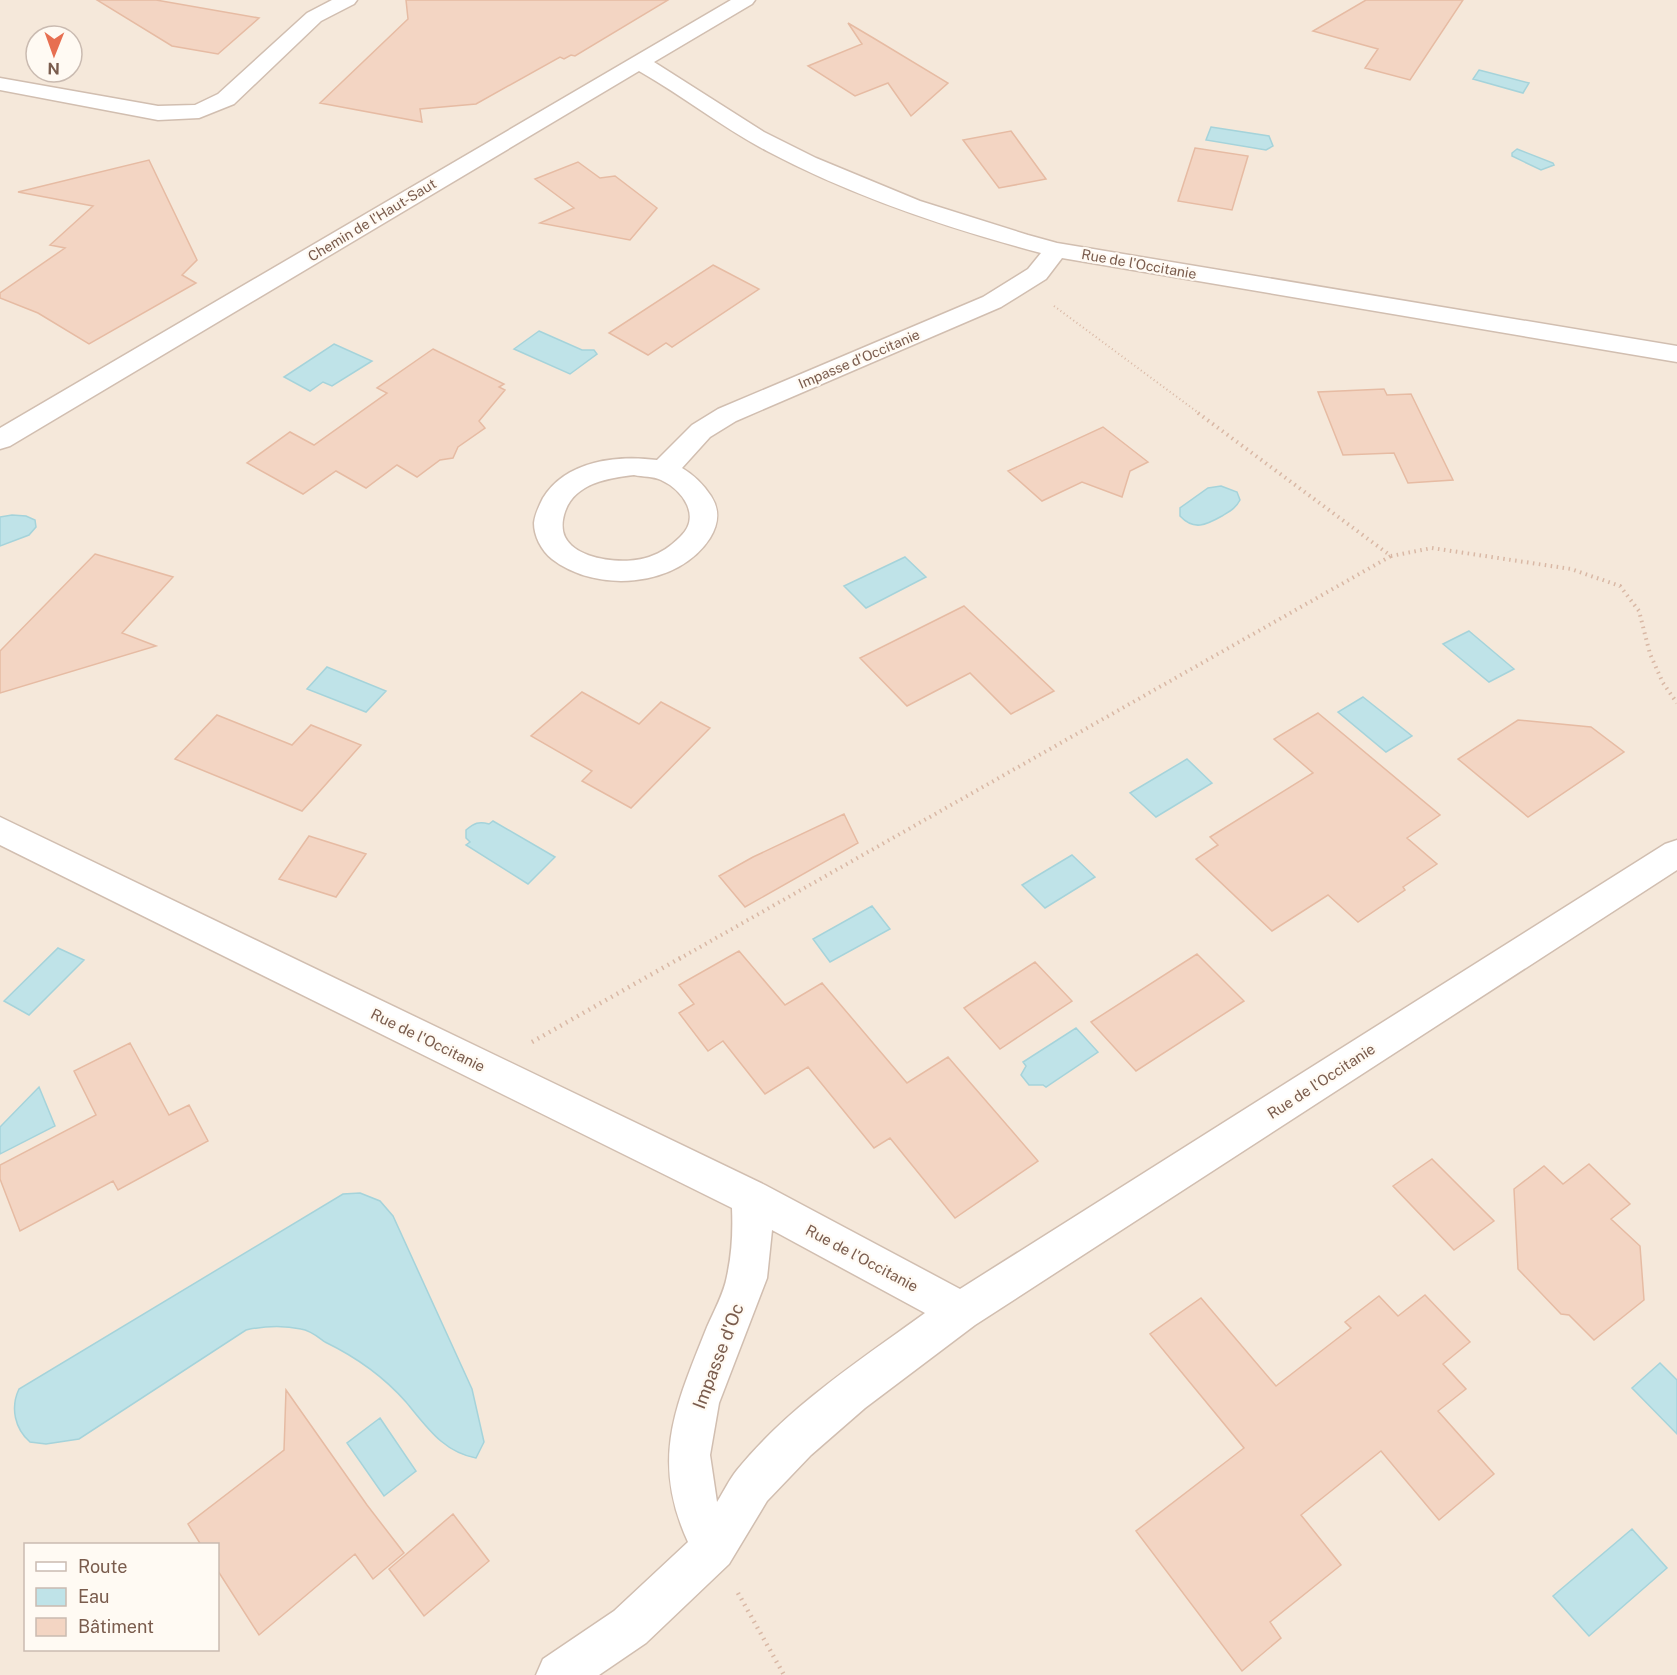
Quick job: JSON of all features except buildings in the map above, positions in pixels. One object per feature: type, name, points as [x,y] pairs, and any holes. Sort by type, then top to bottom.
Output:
[{"type":"street","points":[[0,84],[158,114],[199,111],[226,99],[310,9],[347,0]]},
{"type":"street","name":"Chemin de l'Haut-Saut","points":[[0,440],[745,0]]},
{"type":"street","name":"Rue de l'Occitanie","points":[[638,63],[747,131],[855,185],[955,222],[1056,250],[1677,354]]},
{"type":"street","name":"Impasse d'Occitanie","points":[[663,471],[701,431],[727,415],[992,302],[1038,274],[1056,250]]},
{"type":"street","points":[[634,466],[663,471],[686,482],[701,499],[704,519],[696,539],[676,557],[648,568],[617,572],[586,566],[563,554],[549,536],[547,516],[558,496],[577,480],[605,470],[634,466]]},
{"type":"street","name":"Rue de l'Occitanie","points":[[0,830],[751,1197],[961,1311],[1677,853]]},
{"type":"street","name":"Impasse d'Oc","points":[[713,1548],[697,1513],[689,1455],[698,1403],[747,1278],[753,1237],[751,1197]]},
{"type":"street","points":[[559,1675],[630,1627],[713,1548],[752,1486],[796,1440],[850,1394],[961,1311]]},
{"type":"path","points":[[1024,284],[1391,556]]},
{"type":"path","points":[[486,1068],[1391,556],[1432,548],[1570,569],[1620,586],[1639,611],[1650,654],[1663,683],[1677,703]]},
{"type":"path","points":[[713,1548],[784,1675]]},
{"type":"shaded area","points":[[0,0],[1677,0],[1677,1675],[0,1675]]},
{"type":"water","points":[[1479,70],[1529,83],[1523,93],[1473,79]]},
{"type":"water","points":[[1211,127],[1269,136],[1273,146],[1266,150],[1206,140]]},
{"type":"water","points":[[1517,149],[1554,165],[1541,170],[1512,156]]},
{"type":"water","points":[[539,331],[582,350],[594,350],[597,354],[570,374],[514,349]]},
{"type":"water","points":[[334,344],[372,361],[332,386],[323,382],[310,391],[284,377]]},
{"type":"water","points":[[1221,486],[1237,492],[1240,500],[1230,511],[1211,522],[1200,525],[1190,524],[1180,516],[1180,508],[1208,488]]},
{"type":"water","points":[[26,516],[35,520],[36,527],[29,535],[0,546],[0,517]]},
{"type":"water","points":[[905,557],[926,577],[866,608],[844,586]]},
{"type":"water","points":[[1469,631],[1514,669],[1489,682],[1443,644]]},
{"type":"water","points":[[327,667],[386,691],[366,712],[307,689]]},
{"type":"water","points":[[1363,697],[1412,736],[1386,752],[1338,712]]},
{"type":"water","points":[[1187,759],[1212,783],[1156,817],[1130,793]]},
{"type":"water","points":[[493,821],[555,857],[528,884],[466,845],[470,842],[466,838],[466,830],[477,823],[489,824]]},
{"type":"water","points":[[1072,855],[1095,877],[1045,908],[1022,885]]},
{"type":"water","points":[[872,906],[890,929],[830,962],[813,939]]},
{"type":"water","points":[[58,948],[84,960],[29,1015],[4,1001]]},
{"type":"water","points":[[1076,1028],[1098,1052],[1046,1087],[1029,1085],[1021,1075],[1026,1066],[1023,1062]]},
{"type":"water","points":[[39,1087],[55,1126],[0,1154],[0,1127]]},
{"type":"water","points":[[360,1193],[380,1201],[393,1216],[472,1389],[484,1442],[476,1458],[454,1450],[436,1437],[406,1402],[379,1376],[348,1354],[308,1331],[280,1327],[246,1330],[79,1439],[46,1444],[30,1442],[25,1437],[18,1425],[15,1411],[19,1389],[343,1194]]},
{"type":"water","points":[[1660,1363],[1677,1380],[1677,1434],[1632,1388]]},
{"type":"water","points":[[380,1418],[416,1471],[384,1496],[347,1443]]},
{"type":"water","points":[[1632,1529],[1667,1568],[1589,1636],[1553,1596]]}]
